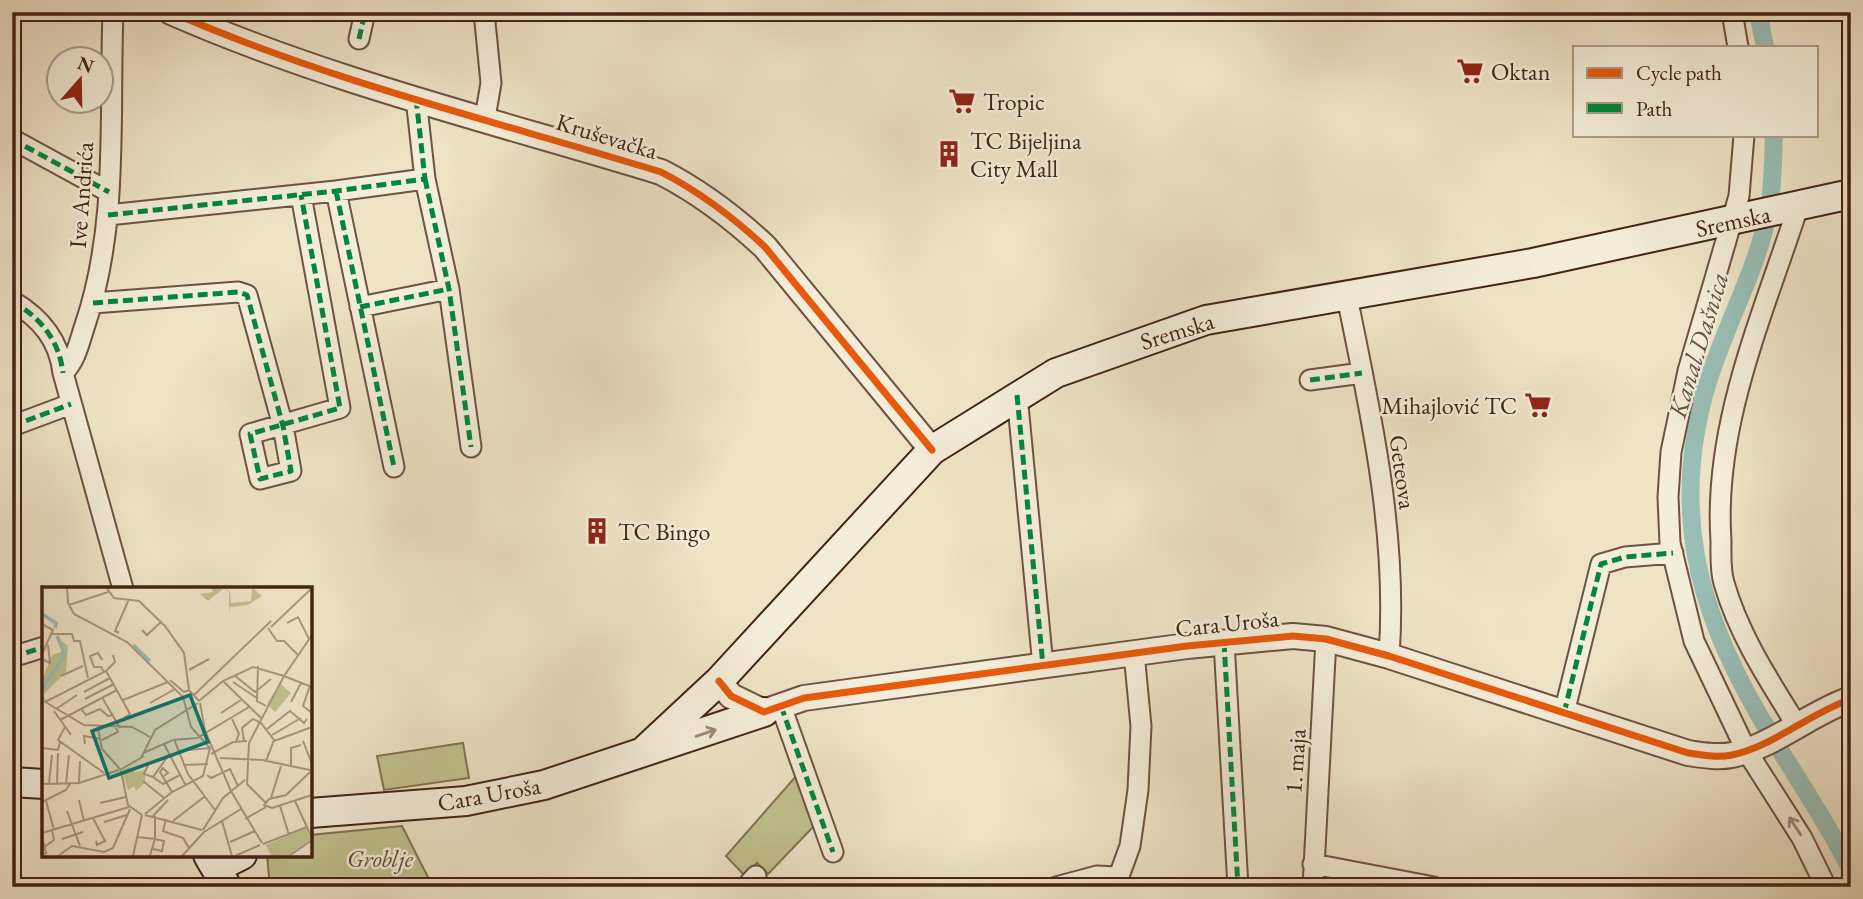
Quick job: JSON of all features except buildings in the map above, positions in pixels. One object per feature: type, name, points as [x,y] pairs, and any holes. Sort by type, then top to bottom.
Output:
[{"type":"main road","name":"Sremska","points":[[646,749],[719,681],[932,450],[1017,395],[1081,363],[1206,320],[1561,257],[1851,194]]},
{"type":"main road","name":"Cara Uroša","points":[[315,815],[466,801],[544,785],[773,709]]},
{"type":"main road","points":[[12,782],[42,784]]},
{"type":"main road","points":[[210,857],[227,887]]},
{"type":"main road","points":[[212,857],[228,862],[240,857]]},
{"type":"main road","points":[[242,857],[247,887]]},
{"type":"street","name":"Ive Andrića","points":[[64,373],[73,363],[93,303],[105,245],[109,192],[113,12]]},
{"type":"street","name":"Kruševačka","points":[[171,12],[230,38],[661,172],[694,189],[737,221],[765,247],[932,450]]},
{"type":"street","points":[[359,39],[365,12]]},
{"type":"street","points":[[484,12],[491,83],[485,118]]},
{"type":"street","points":[[1732,12],[1738,46]]},
{"type":"street","points":[[416,97],[425,179],[449,289],[471,447]]},
{"type":"street","points":[[1744,136],[1742,180],[1710,305],[1688,371],[1671,452],[1668,497],[1672,553],[1694,641],[1826,887]]},
{"type":"street","points":[[12,139],[109,192]]},
{"type":"street","points":[[108,215],[425,179]]},
{"type":"street","points":[[336,191],[394,467]]},
{"type":"street","points":[[93,303],[238,292],[247,295],[283,426],[340,408],[301,195]]},
{"type":"street","points":[[1792,208],[1734,405],[1722,456],[1720,525],[1723,580],[1747,645],[1795,725]]},
{"type":"street","points":[[360,307],[449,289]]},
{"type":"street","name":"Geteova","points":[[1347,297],[1362,373],[1388,541],[1393,609],[1389,656]]},
{"type":"street","points":[[12,301],[32,313],[57,347],[122,587]]},
{"type":"street","points":[[1310,380],[1362,373]]},
{"type":"street","points":[[1017,395],[1043,666]]},
{"type":"street","points":[[12,426],[71,404]]},
{"type":"street","points":[[1564,713],[1601,565],[1625,556],[1672,553]]},
{"type":"street","name":"Cara Uroša","points":[[773,709],[804,698],[1133,653],[1293,636],[1326,639],[1389,656],[1688,752],[1717,757],[1750,749],[1851,699]]},
{"type":"street","name":"1. maja","points":[[1313,887],[1326,639]]},
{"type":"street","name":"Cara Uroša","points":[[1224,642],[1238,887]]},
{"type":"street","points":[[12,657],[42,648]]},
{"type":"street","points":[[1056,887],[1097,876],[1115,882],[1130,846],[1138,790],[1141,726],[1133,653]]},
{"type":"street","points":[[719,681],[731,696],[773,709],[833,852]]},
{"type":"street","points":[[1313,864],[1434,887]]},
{"type":"green space","points":[[463,743],[469,778],[384,790],[377,756]]},
{"type":"green space","points":[[797,775],[814,826],[768,874],[757,863],[744,875],[726,856]]},
{"type":"green space","name":"Groblje","points":[[402,826],[433,887],[270,887],[267,857],[312,857],[312,835]]},
{"type":"waterway","name":"Kanal Dašnica","points":[[1758,12],[1765,46]]},
{"type":"waterway","name":"Kanal Dašnica","points":[[1774,136],[1771,195],[1763,236],[1714,364],[1696,430],[1691,473],[1691,515],[1705,595],[1737,675],[1851,870]]},
{"type":"marked path","points":[[359,39],[365,12]]},
{"type":"marked path","points":[[108,215],[425,179],[416,98]]},
{"type":"marked path","points":[[12,139],[109,192]]},
{"type":"marked path","points":[[425,179],[449,289],[471,447]]},
{"type":"marked path","points":[[336,191],[394,467]]},
{"type":"marked path","points":[[93,303],[238,292],[247,295],[283,426],[291,471],[260,479],[250,434],[340,408],[301,195]]},
{"type":"marked path","points":[[360,307],[449,289]]},
{"type":"marked path","points":[[12,301],[32,315],[47,331],[57,350],[63,373]]},
{"type":"marked path","points":[[1310,380],[1362,373]]},
{"type":"marked path","points":[[1017,395],[1043,666]]},
{"type":"marked path","points":[[12,426],[71,404]]},
{"type":"marked path","points":[[1564,713],[1601,564],[1625,557],[1673,553]]},
{"type":"marked path","points":[[1224,642],[1238,887]]},
{"type":"marked path","points":[[12,657],[42,648]]},
{"type":"marked path","points":[[781,706],[833,852]]},
{"type":"marked path","points":[[746,887],[756,876]]},
{"type":"cycle path","points":[[171,12],[230,37],[352,80],[661,172],[689,188],[741,225],[765,247],[932,450]]},
{"type":"cycle path","points":[[719,681],[731,696],[764,712],[804,698],[1187,646],[1293,636],[1326,639],[1389,656],[1688,753],[1715,756],[1747,751],[1851,699]]},
{"type":"place","name":"Oktan","points":[[1470,71]]},
{"type":"place","name":"Tropic","points":[[962,101]]},
{"type":"place","name":"TC Bijeljina City Mall","points":[[949,154]]},
{"type":"place","name":"Mihajlović TC","points":[[1538,405]]},
{"type":"place","name":"TC Bingo","points":[[597,531]]}]
